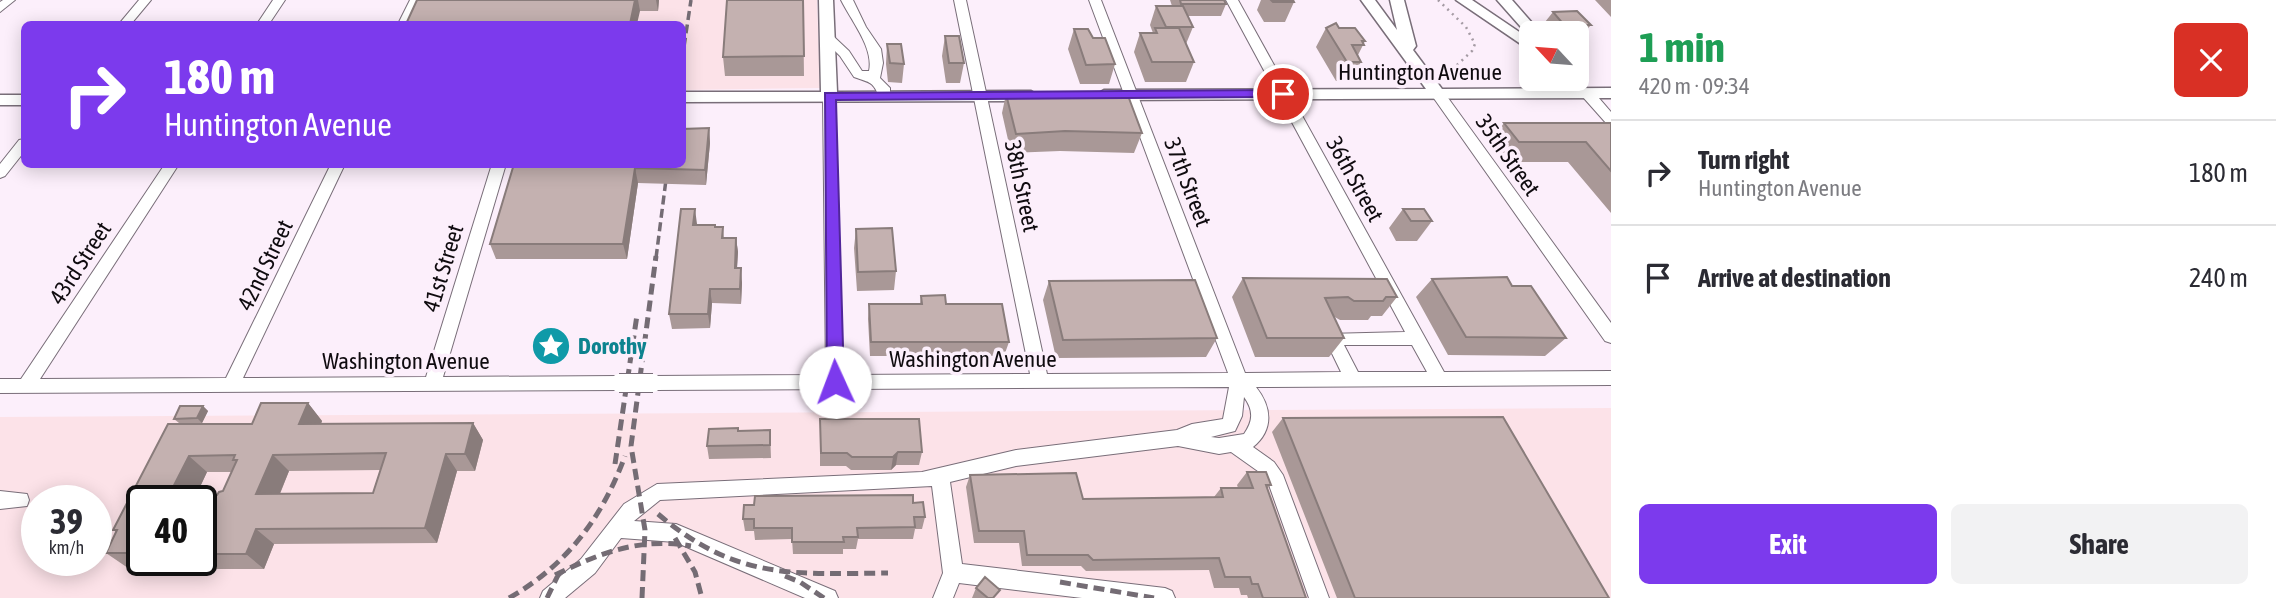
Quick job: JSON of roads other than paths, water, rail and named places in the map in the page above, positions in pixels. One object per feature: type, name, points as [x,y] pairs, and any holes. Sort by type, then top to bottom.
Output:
[{"type":"main road","points":[[826,0],[830,96]]},
{"type":"main road","name":"35th Street","points":[[1368,0],[1414,61],[1439,87]]},
{"type":"main road","points":[[1397,0],[1414,61]]},
{"type":"main road","points":[[1463,0],[1519,39]]},
{"type":"main road","points":[[1504,0],[1523,21]]},
{"type":"main road","name":"Huntington Avenue","points":[[1093,95],[1283,94],[1439,87],[1504,94],[1611,93]]},
{"type":"main road","points":[[1504,94],[1519,90]]},
{"type":"main road","points":[[688,97],[1043,96]]},
{"type":"main road","points":[[0,100],[21,100]]},
{"type":"street","points":[[0,9],[9,0]]},
{"type":"street","points":[[128,21],[145,0]]},
{"type":"street","points":[[265,21],[279,0]]},
{"type":"street","points":[[406,21],[416,0]]},
{"type":"street","points":[[847,0],[859,27],[874,48],[877,63],[874,79],[884,88],[885,96]]},
{"type":"street","name":"38th Street","points":[[960,0],[1040,381]]},
{"type":"street","name":"37th Street","points":[[1096,0],[1239,380]]},
{"type":"street","name":"36th Street","points":[[1232,0],[1439,379]]},
{"type":"street","points":[[827,31],[858,74],[866,77],[874,74]]},
{"type":"street","name":"35th Street","points":[[1439,87],[1611,336]]},
{"type":"street","points":[[1587,93],[1611,120]]},
{"type":"street","points":[[830,96],[835,382]]},
{"type":"street","points":[[0,173],[21,147]]},
{"type":"street","name":"43rd Street","points":[[26,386],[169,168]]},
{"type":"street","name":"42nd Street","points":[[231,385],[336,168]]},
{"type":"street","name":"41st Street","points":[[432,384],[498,168]]},
{"type":"street","points":[[1353,380],[1333,339],[1417,338]]},
{"type":"street","name":"Washington Avenue","points":[[0,386],[1611,378]]},
{"type":"street","points":[[550,598],[588,566],[631,510],[657,492],[922,480],[1016,458],[1178,438],[1192,432],[1228,426],[1233,419],[1233,400],[1239,380]]},
{"type":"street","points":[[1178,438],[1195,443],[1235,445],[1249,442],[1259,428],[1261,419],[1257,400],[1239,380]]},
{"type":"street","points":[[1235,445],[1268,468],[1277,481],[1319,598]]},
{"type":"street","points":[[940,476],[953,573],[946,597]]},
{"type":"street","points":[[0,500],[20,500]]},
{"type":"street","points":[[617,529],[676,533],[828,598]]},
{"type":"street","points":[[953,573],[1165,598]]},
{"type":"railway","points":[[686,33],[691,0]]},
{"type":"railway","points":[[656,258],[667,168]]},
{"type":"railway","points":[[644,545],[645,530],[631,446],[656,256]]},
{"type":"railway","points":[[615,464],[637,315]]},
{"type":"railway","points":[[509,598],[548,571],[580,538],[605,500],[625,456]]},
{"type":"railway","points":[[658,514],[686,536],[713,551],[766,569],[823,573],[888,573]]},
{"type":"railway","points":[[675,538],[679,545]]},
{"type":"railway","points":[[559,573],[604,554],[644,545]]},
{"type":"railway","points":[[642,598],[644,545]]},
{"type":"railway","points":[[644,545],[679,545]]},
{"type":"railway","points":[[679,545],[691,546]]},
{"type":"railway","points":[[679,545],[695,572],[702,598]]},
{"type":"railway","points":[[559,573],[561,569]]},
{"type":"railway","points":[[547,598],[559,573]]},
{"type":"railway","points":[[555,575],[559,573]]},
{"type":"railway","points":[[785,576],[800,582],[824,598]]},
{"type":"railway","points":[[1060,582],[1154,598]]},
{"type":"place","name":"Dorothy","points":[[551,346]]}]
